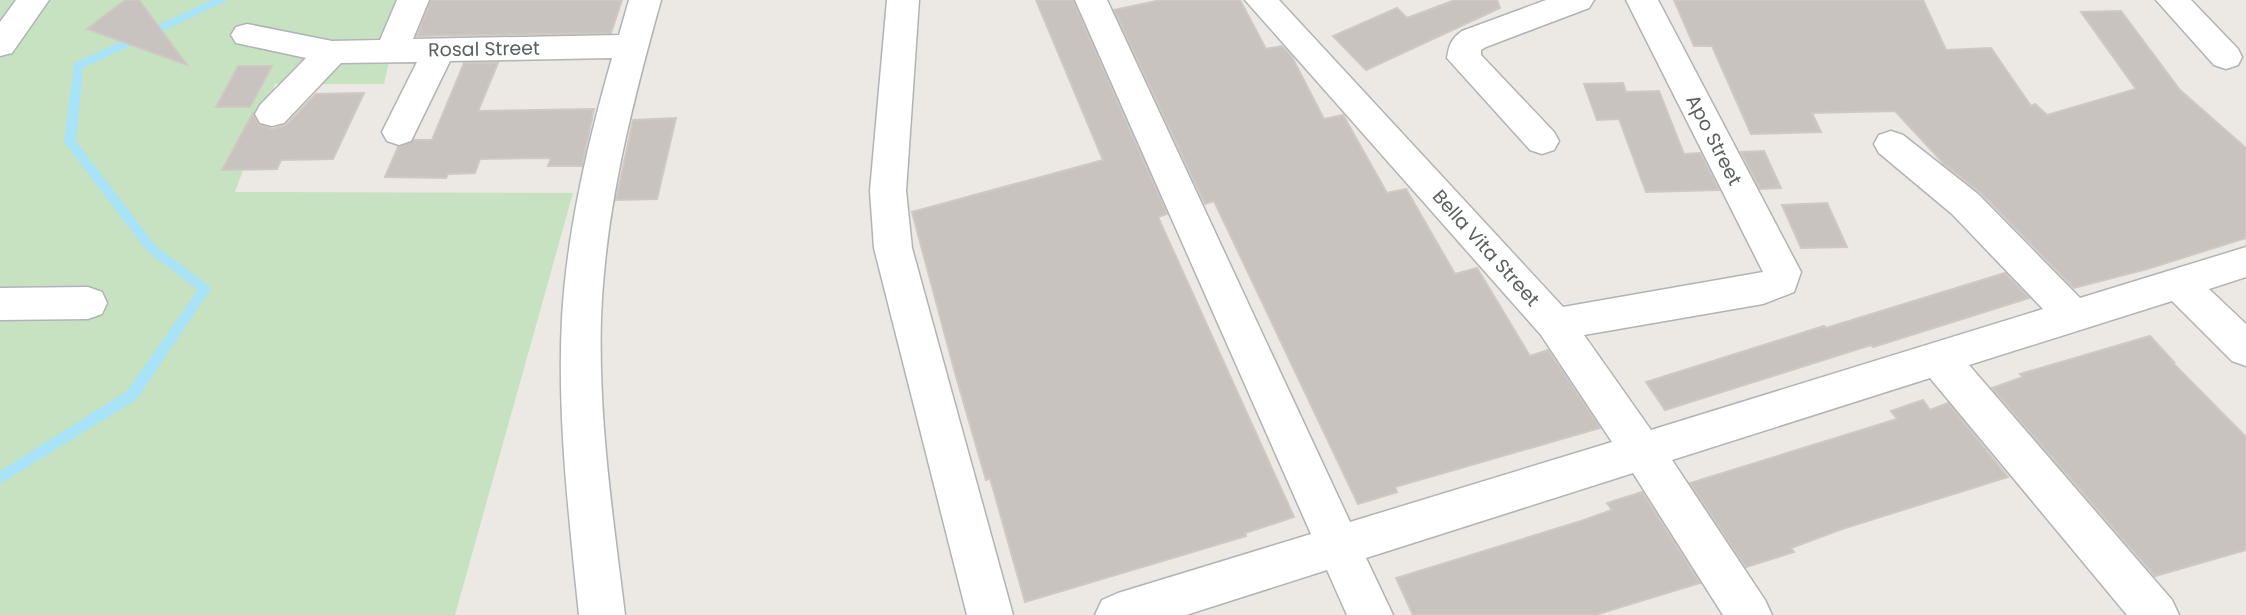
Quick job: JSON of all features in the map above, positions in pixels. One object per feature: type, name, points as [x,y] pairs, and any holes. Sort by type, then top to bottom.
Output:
[{"type":"street","points":[[0,45],[33,0]]},
{"type":"street","name":"Rosal Street","points":[[413,0],[392,51],[630,53]]},
{"type":"street","points":[[602,615],[585,431],[582,354],[585,277],[601,179],[645,0]]},
{"type":"street","points":[[903,0],[888,191],[890,229],[990,615]]},
{"type":"street","points":[[1091,0],[1370,615]]},
{"type":"street","name":"Bella Vita Street","points":[[1261,0],[1555,324],[1763,289],[1781,281]]},
{"type":"street","points":[[1542,141],[1464,58],[1465,45],[1474,39],[1578,0]]},
{"type":"street","name":"Apo Street","points":[[1642,0],[1776,259],[1782,272],[1781,281]]},
{"type":"street","points":[[2172,0],[2226,57]]},
{"type":"street","points":[[247,35],[332,52],[392,51]]},
{"type":"street","points":[[400,132],[439,50]]},
{"type":"street","points":[[272,114],[332,52]]},
{"type":"street","points":[[1891,144],[1965,204],[2073,316]]},
{"type":"street","points":[[1118,615],[2246,262]]},
{"type":"street","points":[[2179,283],[2246,349]]},
{"type":"street","points":[[0,304],[88,303]]},
{"type":"street","points":[[1555,324],[1749,615]]},
{"type":"street","points":[[1938,358],[2156,615]]},
{"type":"green space","points":[[0,0],[403,0],[384,84],[275,84],[235,192],[573,193],[455,615],[0,615]]},
{"type":"building","points":[[125,0],[139,0],[187,65],[87,29]]},
{"type":"building","points":[[431,0],[622,0],[611,33],[417,36]]},
{"type":"building","points":[[1036,0],[1073,0],[1167,214],[1158,217],[1294,517],[1245,533],[1246,536],[1025,602],[990,478],[986,480],[912,212],[1103,160]]},
{"type":"building","points":[[1161,0],[1240,0],[1266,49],[1282,46],[1292,57],[1324,119],[1343,115],[1387,193],[1406,189],[1455,274],[1477,268],[1530,356],[1548,350],[1600,428],[1395,487],[1397,492],[1358,504],[1214,201],[1205,204],[1114,10]]},
{"type":"building","points":[[1455,0],[1497,0],[1500,8],[1366,70],[1333,36],[1397,8],[1407,18]]},
{"type":"building","points":[[1674,0],[1923,0],[1946,50],[1991,48],[2031,106],[2035,104],[2047,115],[2136,89],[2081,12],[2121,11],[2180,90],[2246,148],[2246,238],[2147,269],[2074,288],[1980,192],[1944,164],[1895,111],[1812,113],[1821,132],[1751,134],[1712,46],[1694,46]]},
{"type":"building","points":[[464,63],[498,63],[478,111],[594,109],[582,166],[548,166],[551,158],[480,159],[475,173],[448,174],[446,178],[385,177],[398,147],[414,140],[432,140]]},
{"type":"building","points":[[238,66],[272,66],[250,107],[216,107]]},
{"type":"building","points":[[1623,83],[1626,92],[1659,91],[1684,154],[1700,153],[1719,190],[1646,192],[1619,119],[1597,120],[1584,84]]},
{"type":"building","points":[[364,93],[333,159],[281,160],[277,169],[222,170],[253,113],[258,124],[273,129],[286,125],[316,94]]},
{"type":"building","points":[[676,118],[657,199],[616,200],[633,120]]},
{"type":"building","points":[[1764,151],[1781,188],[1760,189],[1741,152]]},
{"type":"building","points":[[1827,203],[1847,247],[1801,248],[1782,205]]},
{"type":"building","points":[[2005,273],[2029,298],[1665,410],[1646,382],[1824,326],[1826,328]]},
{"type":"building","points":[[2150,336],[2246,437],[2246,550],[2155,576],[1992,388],[2023,377],[2020,374]]},
{"type":"building","points":[[1923,400],[1930,410],[1948,403],[2008,477],[1842,529],[1791,548],[1794,552],[1746,567],[1690,483],[1897,419],[1891,411]]},
{"type":"building","points":[[1642,492],[1700,583],[1595,615],[1413,615],[1396,578],[1581,521],[1612,510],[1607,503]]},
{"type":"waterway","points":[[0,478],[132,395],[205,289],[151,248],[70,142],[78,66],[221,0]]}]
